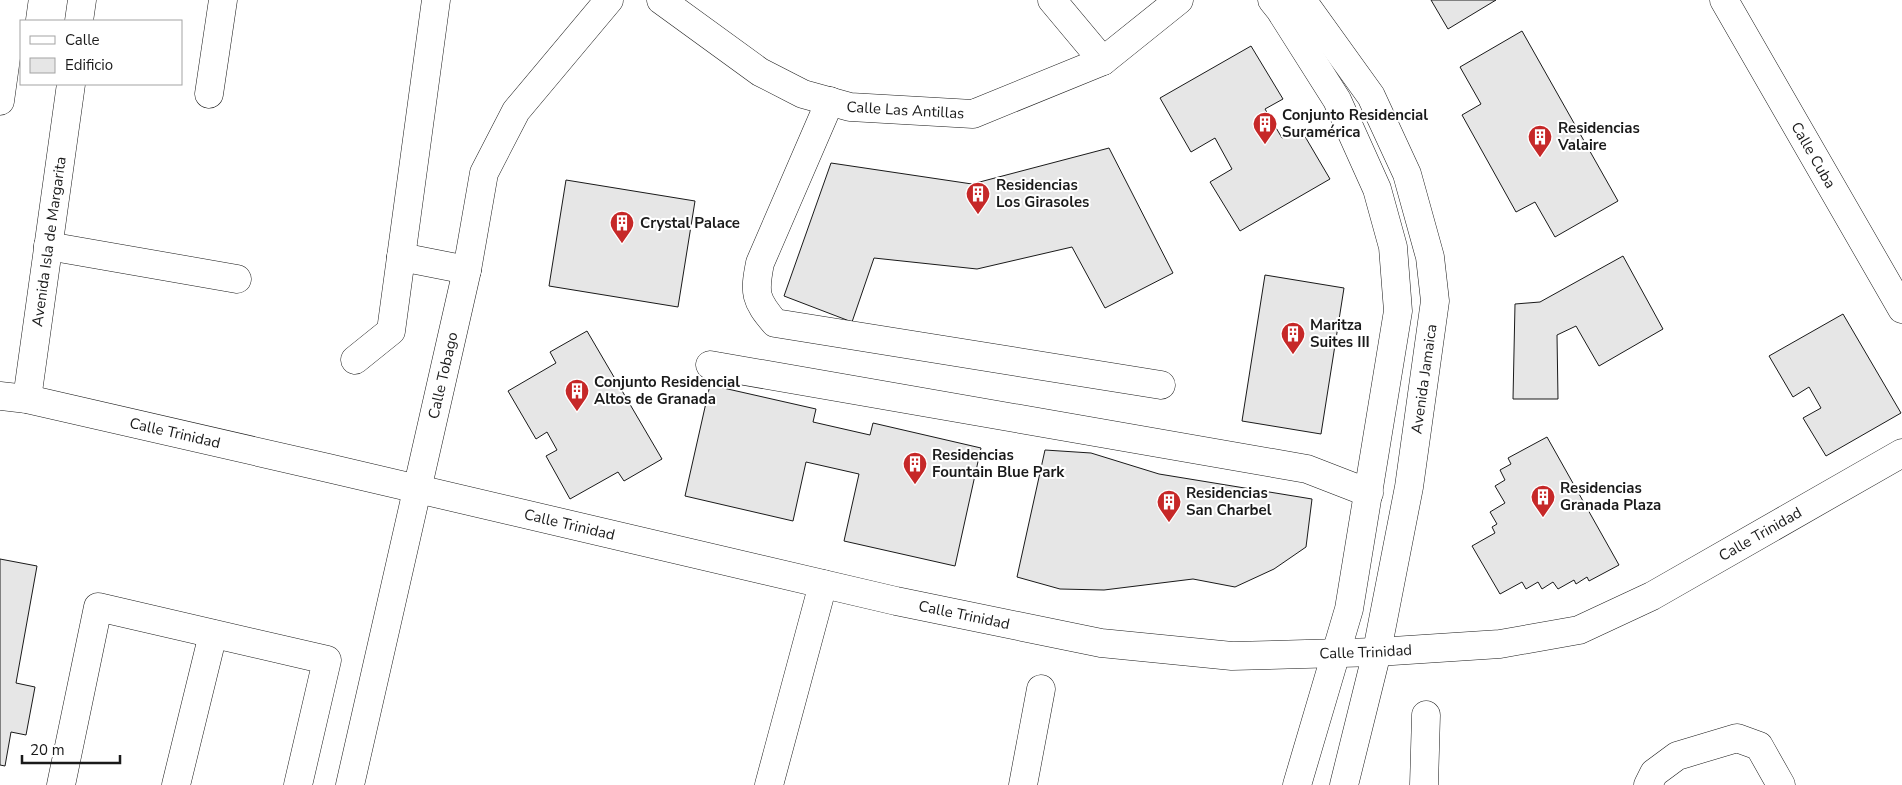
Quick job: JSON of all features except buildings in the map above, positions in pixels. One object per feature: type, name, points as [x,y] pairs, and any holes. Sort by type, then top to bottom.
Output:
[{"type":"street","points":[[0,101],[14,0]]},
{"type":"street","points":[[80,20],[82,0]]},
{"type":"street","points":[[209,94],[223,0]]},
{"type":"street","points":[[355,360],[391,331],[436,0]]},
{"type":"street","name":"Calle Tobago","points":[[350,785],[419,489],[467,270],[484,173],[516,110],[609,0]]},
{"type":"street","name":"Calle Las Antillas","points":[[661,0],[760,72],[803,94],[850,107],[973,114],[1103,61],[1179,0]]},
{"type":"street","points":[[1052,0],[1103,61]]},
{"type":"street","points":[[1272,0],[1337,100],[1378,189],[1393,247],[1398,311],[1349,609],[1297,785]]},
{"type":"street","name":"Avenida Jamaica","points":[[1302,0],[1371,96],[1408,174],[1430,257],[1435,301],[1409,487],[1377,652],[1344,785]]},
{"type":"street","name":"Calle Cuba","points":[[1724,0],[1902,309]]},
{"type":"street","name":"Avenida Isla de Margarita","points":[[28,399],[71,85]]},
{"type":"street","points":[[830,101],[760,263],[756,286],[760,306],[775,323],[1161,385]]},
{"type":"street","points":[[48,246],[238,279]]},
{"type":"street","points":[[401,257],[467,270]]},
{"type":"street","points":[[710,365],[1307,469],[1368,493]]},
{"type":"street","name":"Calle Trinidad","points":[[0,396],[28,399],[896,601],[1101,643],[1232,656],[1377,652],[1500,644],[1579,630],[1652,596],[1902,453]]},
{"type":"street","points":[[769,785],[823,584]]},
{"type":"street","points":[[61,785],[98,607],[327,660],[298,785]]},
{"type":"street","points":[[176,785],[213,634]]},
{"type":"street","points":[[1027,784],[1041,689]]},
{"type":"street","points":[[1424,785],[1426,715]]},
{"type":"street","points":[[1648,785],[1654,773],[1677,756],[1737,738],[1758,746],[1781,785]]},
{"type":"place","name":"Conjunto Residencial Suramérica","points":[[1265,145]]},
{"type":"place","name":"Residencias Valaire","points":[[1540,158]]},
{"type":"place","name":"Residencias Los Girasoles","points":[[978,215]]},
{"type":"place","name":"Crystal Palace","points":[[622,244]]},
{"type":"place","name":"Maritza Suites III","points":[[1293,355]]},
{"type":"place","name":"Conjunto Residencial Altos de Granada","points":[[577,412]]},
{"type":"place","name":"Residencias Fountain Blue Park","points":[[915,485]]},
{"type":"place","name":"Residencias Granada Plaza","points":[[1543,518]]},
{"type":"place","name":"Residencias San Charbel","points":[[1169,523]]}]
